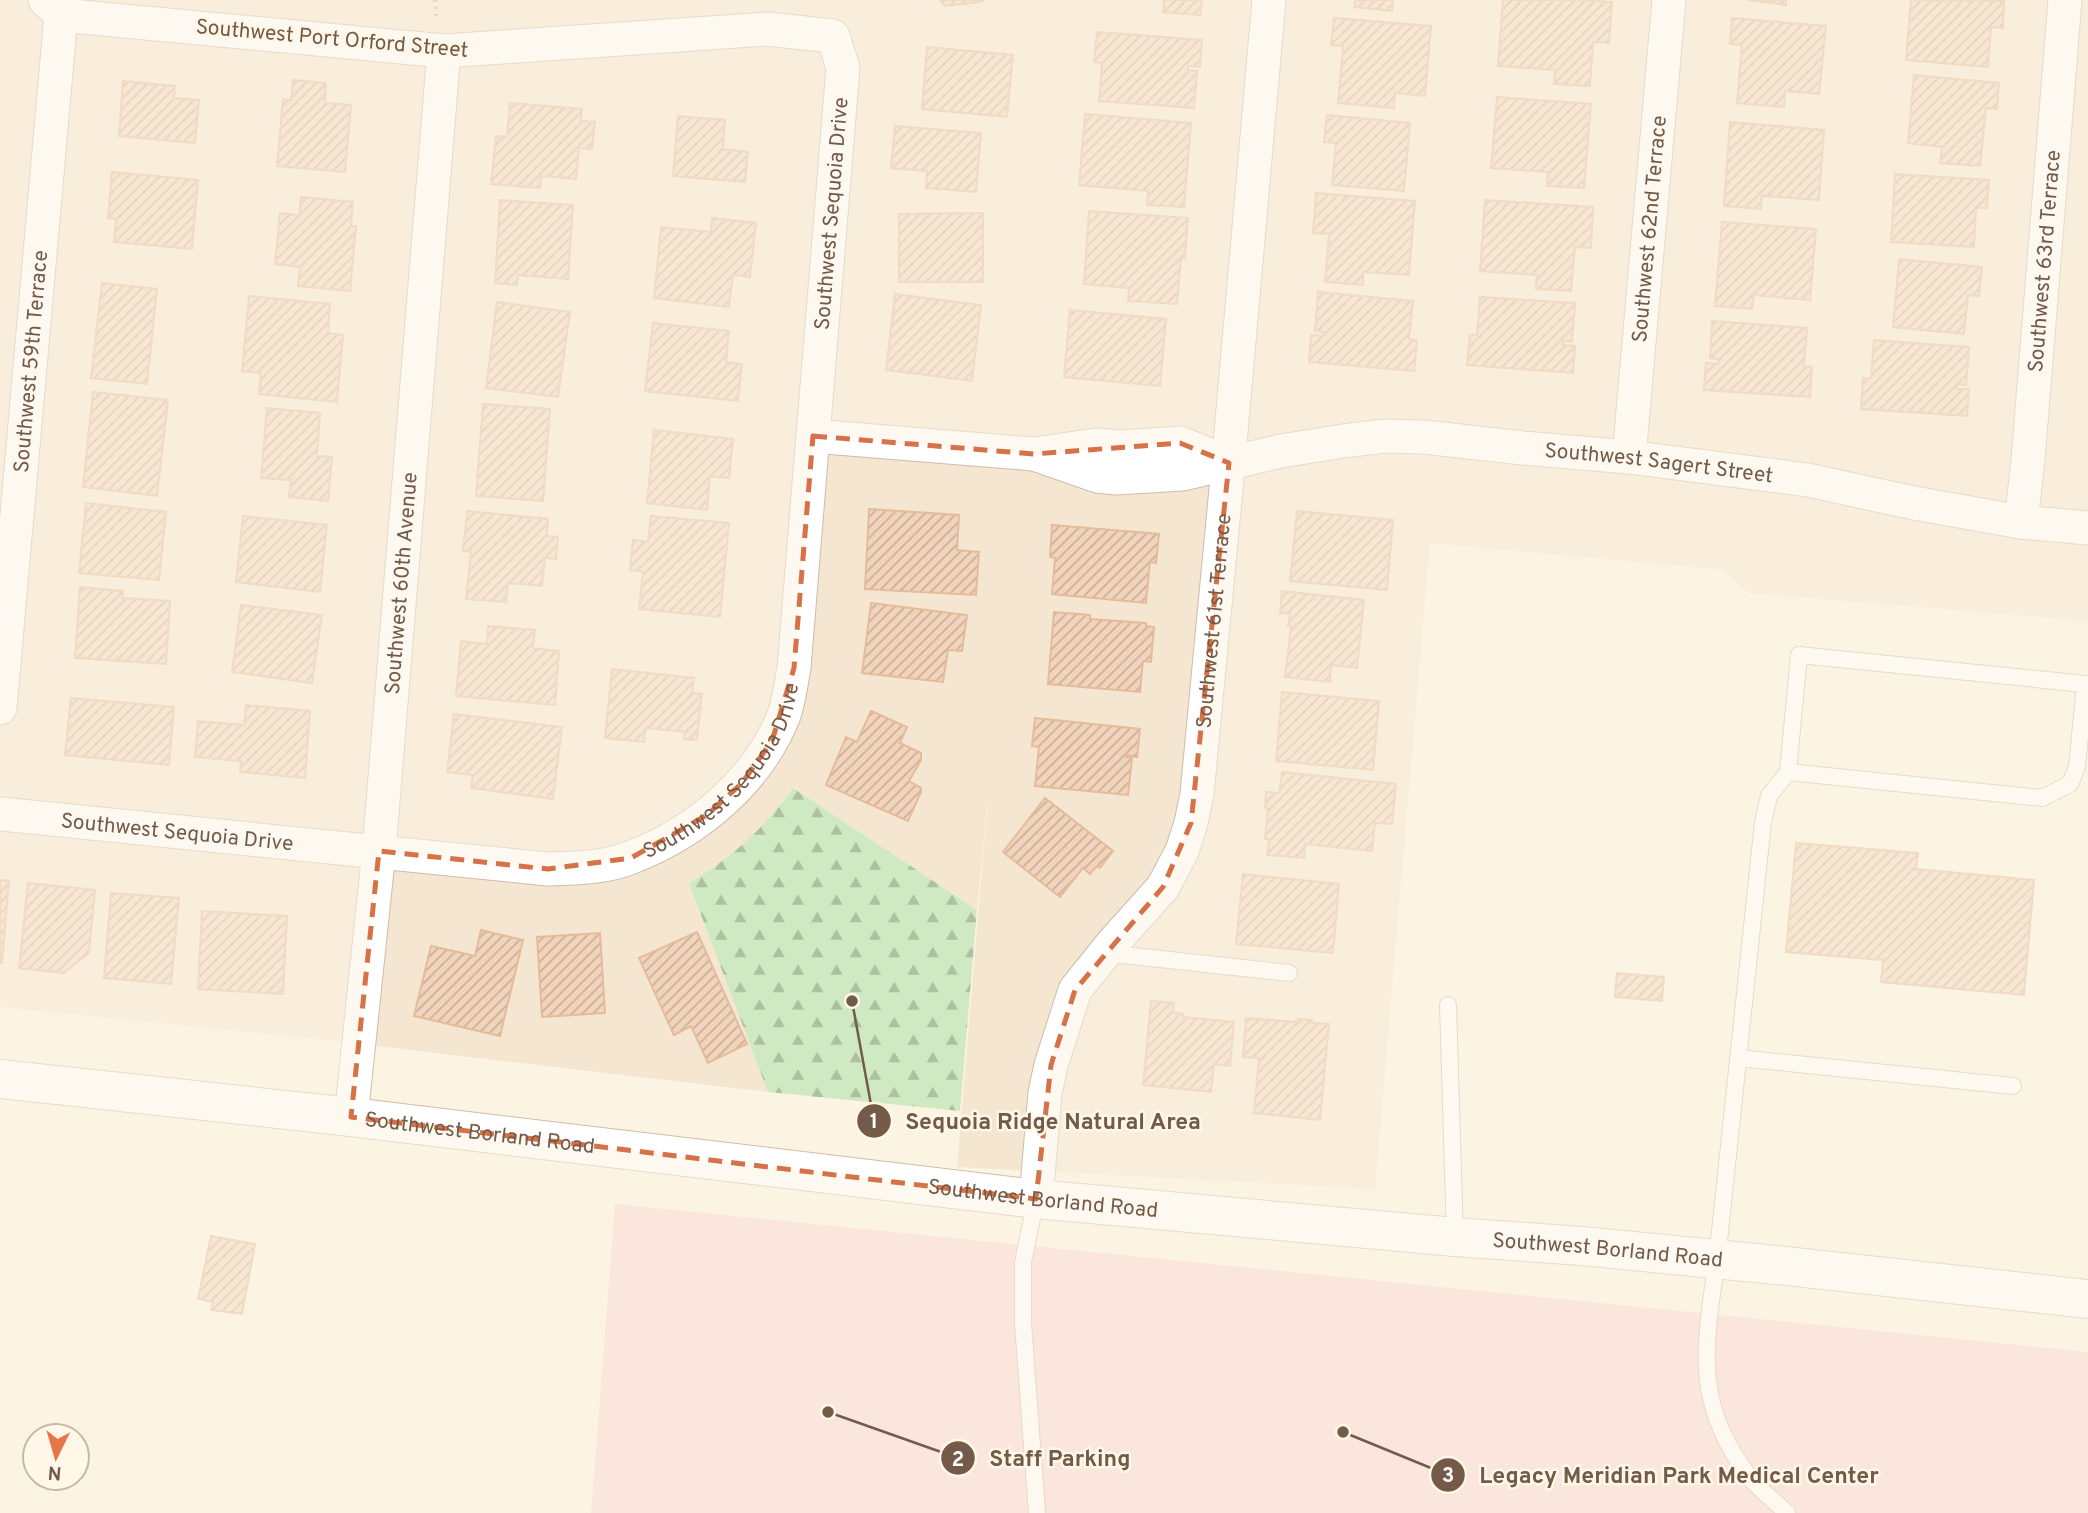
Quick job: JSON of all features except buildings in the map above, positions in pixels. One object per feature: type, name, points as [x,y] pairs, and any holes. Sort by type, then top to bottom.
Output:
[{"type":"main road","name":"Southwest Borland Road","points":[[0,1079],[351,1117],[1036,1199],[1582,1246],[2088,1299]]},
{"type":"street","name":"Southwest 61st Terrace","points":[[1036,1199],[1045,1093],[1051,1065],[1076,990],[1163,887],[1182,851],[1197,794],[1269,0]]},
{"type":"street","name":"Southwest 62nd Terrace","points":[[1629,457],[1669,0]]},
{"type":"street","name":"Southwest 63rd Terrace","points":[[2021,522],[2064,0]]},
{"type":"street","name":"Southwest Port Orford Street","points":[[53,7],[444,51],[767,29],[833,36]]},
{"type":"street","name":"Southwest 59th Terrace","points":[[0,708],[53,7]]},
{"type":"street","name":"Southwest Sequoia Drive","points":[[0,814],[548,869],[588,868],[631,858],[668,841],[707,815],[742,783],[772,741],[785,713],[792,679],[843,68],[833,36]]},
{"type":"street","name":"Southwest 60th Avenue","points":[[351,1117],[379,851],[444,51]]},
{"type":"street","points":[[813,436],[1034,454],[1096,445],[1122,447],[1180,443],[1229,463]]},
{"type":"street","name":"Southwest Sagert Street","points":[[1229,463],[1281,451],[1385,436],[1424,437],[1629,457],[1808,480],[2021,522],[2088,528]]},
{"type":"lane","points":[[1787,1513],[1754,1482],[1734,1455],[1719,1424],[1710,1394],[1706,1343],[1763,822],[1769,796],[1788,772],[1799,655],[2085,684],[2077,767],[2070,785],[2042,799],[1788,772]]},
{"type":"lane","points":[[1105,953],[1289,973]]},
{"type":"lane","points":[[1448,1005],[1455,1237]]},
{"type":"lane","points":[[1738,1058],[2013,1086]]},
{"type":"lane","points":[[1036,1199],[1023,1262],[1023,1323],[1037,1513]]},
{"type":"highlighted area","points":[[813,436],[1034,454],[1180,443],[1229,463],[1191,823],[1163,887],[1075,990],[1051,1065],[1036,1199],[351,1117],[379,851],[548,869],[631,858],[707,815],[742,783],[772,741],[794,668]]},
{"type":"shaded area","points":[[0,0],[2088,0],[2088,621],[1748,593],[1724,570],[1430,543],[1375,1189],[957,1167],[989,786],[977,910],[793,788],[747,842],[690,883],[768,1092],[317,1039],[0,1007]]},
{"type":"shaded area","points":[[615,1204],[2088,1352],[2088,1513],[591,1513]]},
{"type":"green space","points":[[793,788],[977,910],[960,1111],[768,1092],[689,883],[720,863],[746,841]]},
{"type":"place","name":"Sequoia Ridge Natural Area","points":[[852,1001]]},
{"type":"place","name":"Staff Parking","points":[[828,1412]]},
{"type":"place","name":"Legacy Meridian Park Medical Center","points":[[1343,1432]]}]
